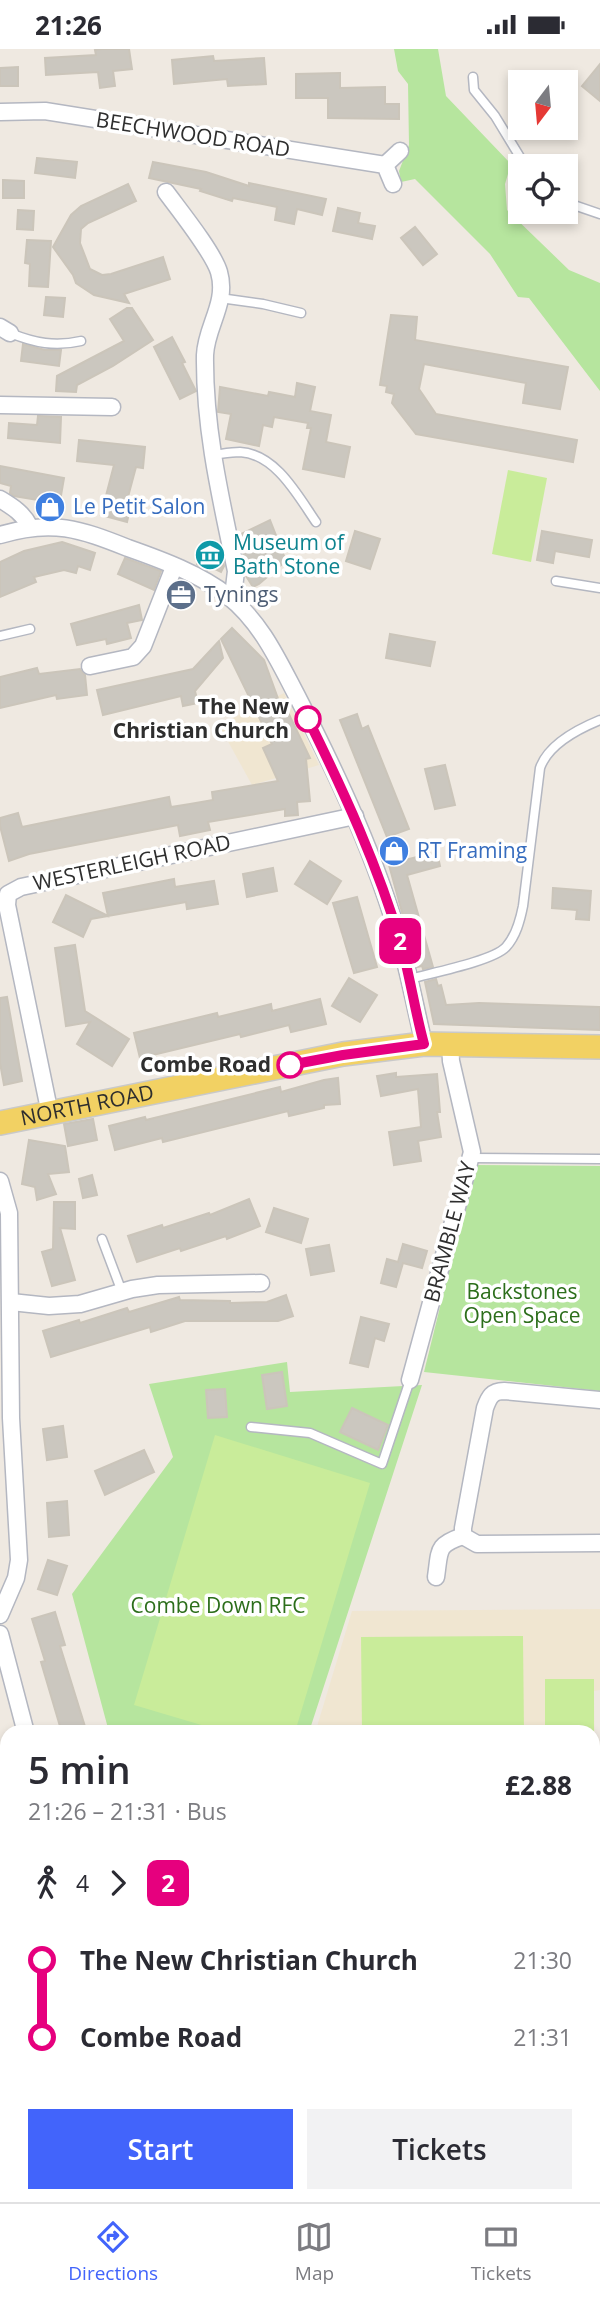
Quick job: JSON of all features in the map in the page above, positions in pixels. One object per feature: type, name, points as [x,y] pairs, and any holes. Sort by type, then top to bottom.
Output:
[{"type":"main road","name":"NORTH ROAD","points":[[0,1123],[343,1055],[424,1044],[600,1047]]},
{"type":"street","name":"BEECHWOOD ROAD","points":[[0,112],[45,111],[384,165]]},
{"type":"street","points":[[393,184],[384,165],[400,151]]},
{"type":"street","points":[[166,192],[205,247],[219,272],[219,311],[207,335],[205,353],[206,394],[212,455],[236,571],[234,588],[229,597]]},
{"type":"street","points":[[0,405],[112,407]]},
{"type":"street","points":[[0,499],[15,508],[30,527]]},
{"type":"street","points":[[0,535],[30,527],[69,528],[89,533],[206,582],[229,597],[252,619],[272,649],[307,716],[355,817],[378,876],[410,979],[424,1044]]},
{"type":"street","points":[[90,666],[133,657],[143,646],[174,567]]},
{"type":"street","name":"WESTERLEIGH ROAD","points":[[50,1114],[7,905],[8,894],[21,887],[355,817]]},
{"type":"street","name":"BRAMBLE WAY","points":[[410,1380],[472,1151],[451,1061],[450,1043]]},
{"type":"street","points":[[0,1181],[9,1213],[11,1418],[19,1560],[16,1578],[4,1598],[0,1615]]},
{"type":"street","points":[[10,1302],[49,1307],[80,1304],[158,1285],[261,1283]]},
{"type":"street","points":[[463,1536],[470,1481],[485,1408],[490,1396],[497,1391],[505,1391],[600,1400]]},
{"type":"street","points":[[436,1577],[440,1550],[446,1542],[463,1536],[477,1544],[600,1543]]},
{"type":"street","points":[[0,1634],[24,1725]]},
{"type":"lane","points":[[474,77],[474,90],[495,116],[518,154]]},
{"type":"lane","points":[[578,206],[600,214]]},
{"type":"lane","points":[[221,296],[301,313]]},
{"type":"lane","points":[[5,330],[29,341],[45,344],[65,345],[81,341]]},
{"type":"lane","points":[[212,455],[240,452],[266,461],[282,476],[316,522]]},
{"type":"lane","points":[[556,581],[600,589]]},
{"type":"lane","points":[[0,636],[30,629]]},
{"type":"lane","points":[[410,979],[490,957],[504,949],[511,940],[523,906],[543,759],[560,743],[600,720]]},
{"type":"lane","points":[[470,1158],[600,1160]]},
{"type":"lane","points":[[102,1239],[122,1292]]},
{"type":"lane","points":[[251,1427],[310,1433],[382,1464],[410,1380]]},
{"type":"shaded area","points":[[284,693],[319,765],[252,785],[219,725]]},
{"type":"shaded area","points":[[600,1609],[600,1690],[594,1691],[594,1725],[317,1725],[352,1611]]},
{"type":"green space","points":[[394,49],[438,49],[446,96],[508,161],[505,184],[508,224],[521,224],[569,270],[600,283],[600,391],[529,298],[518,297],[490,254],[415,179],[401,182],[399,171],[409,145],[408,84],[398,71]]},
{"type":"green space","points":[[508,470],[547,478],[531,562],[492,554]]},
{"type":"green space","name":"Backstones Open Space","points":[[475,1165],[600,1166],[600,1391],[424,1372]]},
{"type":"green space","name":"Combe Down RFC","points":[[287,1362],[290,1392],[422,1385],[311,1725],[107,1725],[72,1594],[173,1457],[149,1384]]},
{"type":"green space","points":[[215,1435],[370,1483],[297,1725],[201,1725],[134,1705]]},
{"type":"green space","points":[[523,1636],[524,1725],[362,1725],[361,1637]]},
{"type":"green space","points":[[545,1679],[594,1679],[594,1725],[545,1725]]},
{"type":"building","points":[[129,49],[132,69],[113,71],[115,86],[100,88],[98,72],[46,75],[45,58],[96,55],[95,50]]},
{"type":"building","points":[[213,56],[214,61],[264,58],[266,84],[228,86],[227,79],[174,84],[172,60]]},
{"type":"building","points":[[600,64],[600,101],[582,86]]},
{"type":"building","points":[[18,67],[18,86],[0,86],[0,68]]},
{"type":"building","points":[[340,73],[340,88],[385,87],[385,104],[399,104],[399,119],[328,118],[328,98],[296,98],[296,74]]},
{"type":"building","points":[[37,158],[77,162],[75,178],[35,173]]},
{"type":"building","points":[[153,162],[206,172],[249,186],[249,183],[326,199],[322,215],[297,209],[294,224],[275,220],[277,207],[233,198],[232,201],[200,191],[201,189],[149,178]]},
{"type":"building","points":[[3,180],[24,181],[24,198],[3,198]]},
{"type":"building","points":[[128,184],[136,201],[88,223],[81,229],[80,243],[90,269],[102,275],[163,257],[170,279],[124,294],[129,303],[94,295],[76,283],[53,247],[71,215],[81,206]]},
{"type":"building","points":[[338,208],[360,213],[358,223],[375,226],[372,239],[333,231]]},
{"type":"building","points":[[18,210],[34,211],[33,230],[17,229]]},
{"type":"building","points":[[415,227],[437,254],[423,265],[401,238]]},
{"type":"building","points":[[27,240],[51,241],[48,287],[29,286],[30,264],[25,263]]},
{"type":"building","points":[[46,297],[65,298],[63,317],[44,315]]},
{"type":"building","points":[[127,308],[132,308],[153,340],[77,385],[76,392],[56,391],[57,376],[124,341],[110,319]]},
{"type":"building","points":[[391,315],[417,317],[415,340],[568,367],[560,409],[523,403],[526,383],[424,364],[419,389],[436,414],[577,440],[573,462],[416,434],[392,403],[394,394],[386,392],[387,386],[380,385]]},
{"type":"building","points":[[172,337],[196,391],[180,399],[154,347]]},
{"type":"building","points":[[23,344],[45,350],[61,350],[59,366],[21,361]]},
{"type":"building","points":[[297,383],[315,387],[310,411],[331,415],[326,442],[350,447],[344,477],[303,469],[311,428],[307,428],[308,423],[274,417],[272,427],[263,425],[259,446],[226,439],[231,414],[218,412],[220,387],[268,396],[269,392],[295,397]]},
{"type":"building","points":[[38,416],[61,417],[60,443],[8,438],[9,423],[37,425]]},
{"type":"building","points":[[79,440],[145,447],[143,468],[136,467],[125,508],[130,509],[127,522],[101,515],[114,465],[77,461]]},
{"type":"building","points":[[0,466],[64,478],[58,513],[41,509],[44,501],[10,493],[11,486],[0,483]]},
{"type":"building","points":[[270,520],[286,561],[253,587],[246,576],[239,535]]},
{"type":"building","points":[[355,531],[380,539],[370,569],[346,561]]},
{"type":"building","points":[[542,531],[592,540],[589,557],[555,551],[553,563],[537,560]]},
{"type":"building","points":[[62,542],[95,553],[90,570],[78,566],[76,573],[64,570],[34,577],[36,582],[0,597],[0,562],[24,551]]},
{"type":"building","name":"Museum of Bath Stone","points":[[205,542],[221,551],[224,566],[221,572],[209,566],[207,570],[197,564]]},
{"type":"building","points":[[125,558],[161,571],[154,590],[118,574]]},
{"type":"building","points":[[139,605],[142,620],[127,623],[131,638],[107,644],[106,639],[77,645],[71,624]]},
{"type":"building","points":[[232,628],[264,660],[280,704],[283,702],[310,758],[306,759],[310,801],[297,802],[298,815],[285,816],[285,809],[208,822],[210,830],[180,836],[178,825],[29,854],[9,861],[0,818],[18,813],[22,827],[169,797],[171,807],[213,800],[212,792],[278,781],[263,748],[272,744],[221,639]]},
{"type":"building","points":[[390,634],[435,642],[430,666],[386,658]]},
{"type":"building","points":[[219,641],[223,658],[195,691],[198,703],[183,706],[181,696],[103,715],[97,690],[193,669]]},
{"type":"building","points":[[37,668],[39,674],[80,669],[85,675],[87,695],[57,699],[56,695],[0,708],[0,677]]},
{"type":"building","points":[[357,714],[362,729],[368,726],[409,829],[387,837],[340,720]]},
{"type":"building","points":[[445,765],[455,805],[435,809],[425,769]]},
{"type":"building","points":[[398,837],[405,860],[437,852],[440,866],[407,875],[433,967],[417,967],[383,843]]},
{"type":"building","points":[[310,861],[341,881],[327,904],[295,884]]},
{"type":"building","points":[[273,868],[277,891],[247,897],[243,874]]},
{"type":"building","points":[[174,879],[175,887],[214,881],[218,904],[187,909],[186,902],[108,916],[103,893]]},
{"type":"building","points":[[553,888],[591,891],[589,920],[576,919],[577,910],[552,908]]},
{"type":"building","points":[[66,895],[108,916],[91,919],[83,937],[53,922]]},
{"type":"building","points":[[357,897],[377,967],[354,973],[333,903]]},
{"type":"building","points":[[75,945],[85,1011],[129,1039],[112,1066],[77,1044],[90,1022],[66,1026],[55,948]]},
{"type":"building","points":[[349,978],[377,995],[360,1022],[332,1006]]},
{"type":"building","points":[[436,979],[438,986],[441,985],[446,1005],[479,1003],[600,1007],[600,1030],[434,1024],[425,982]]},
{"type":"building","points":[[7,997],[22,1081],[4,1085],[0,1063],[0,998]]},
{"type":"building","points":[[320,999],[326,1024],[291,1032],[289,1025],[140,1058],[134,1033],[217,1013],[218,1017],[271,1004],[272,1011]]},
{"type":"building","points":[[396,1073],[396,1077],[437,1074],[440,1112],[437,1112],[441,1137],[418,1141],[421,1161],[394,1165],[389,1132],[421,1127],[418,1089],[381,1096],[377,1076]]},
{"type":"building","points":[[338,1078],[340,1104],[324,1105],[324,1108],[289,1116],[288,1111],[163,1142],[162,1138],[115,1150],[109,1126],[145,1117],[146,1120],[280,1087],[281,1092]]},
{"type":"building","points":[[93,1119],[97,1140],[68,1146],[64,1124]]},
{"type":"building","points":[[29,1140],[65,1146],[69,1172],[48,1174],[56,1194],[37,1200],[35,1187],[22,1184]]},
{"type":"building","points":[[92,1175],[97,1195],[83,1198],[79,1179]]},
{"type":"building","points":[[249,1199],[260,1226],[227,1239],[226,1236],[137,1262],[128,1236],[162,1225],[163,1228],[209,1213],[210,1215]]},
{"type":"building","points":[[54,1202],[75,1202],[75,1229],[60,1228],[75,1280],[52,1286],[42,1252],[53,1249]]},
{"type":"building","points":[[274,1208],[308,1219],[301,1243],[266,1232]]},
{"type":"building","points":[[403,1244],[427,1251],[422,1268],[403,1263],[396,1287],[381,1283],[387,1259],[398,1262]]},
{"type":"building","points":[[329,1245],[334,1271],[311,1275],[306,1249]]},
{"type":"building","points":[[286,1295],[293,1316],[278,1321],[185,1321],[151,1332],[150,1327],[51,1357],[43,1331],[127,1308],[129,1312],[179,1297],[180,1300],[230,1303],[267,1302]]},
{"type":"building","points":[[361,1317],[389,1324],[384,1341],[375,1338],[368,1367],[350,1363]]},
{"type":"building","points":[[282,1372],[287,1406],[267,1409],[262,1375]]},
{"type":"building","points":[[225,1389],[227,1417],[208,1418],[206,1390]]},
{"type":"building","points":[[352,1408],[388,1425],[378,1450],[340,1432]]},
{"type":"building","points":[[63,1426],[67,1457],[47,1460],[43,1429]]},
{"type":"building","points":[[144,1450],[154,1472],[105,1495],[95,1471]]},
{"type":"building","points":[[67,1501],[69,1535],[49,1537],[47,1503]]},
{"type":"building","points":[[48,1560],[67,1566],[57,1595],[38,1589]]},
{"type":"building","points":[[55,1612],[65,1645],[60,1646],[85,1725],[60,1725],[41,1662],[45,1661],[32,1619]]},
{"type":"bus line","name":"2","points":[[290,1065],[424,1044],[400,943],[378,876],[355,817],[308,719]]},
{"type":"place","name":"Le Petit Salon","points":[[50,507]]},
{"type":"place","name":"Museum of Bath Stone","points":[[210,555]]},
{"type":"place","name":"Tynings","points":[[181,595]]},
{"type":"place","name":"The New Christian Church","points":[[308,719]]},
{"type":"place","name":"RT Framing","points":[[394,851]]},
{"type":"place","name":"Combe Road","points":[[290,1065]]}]
